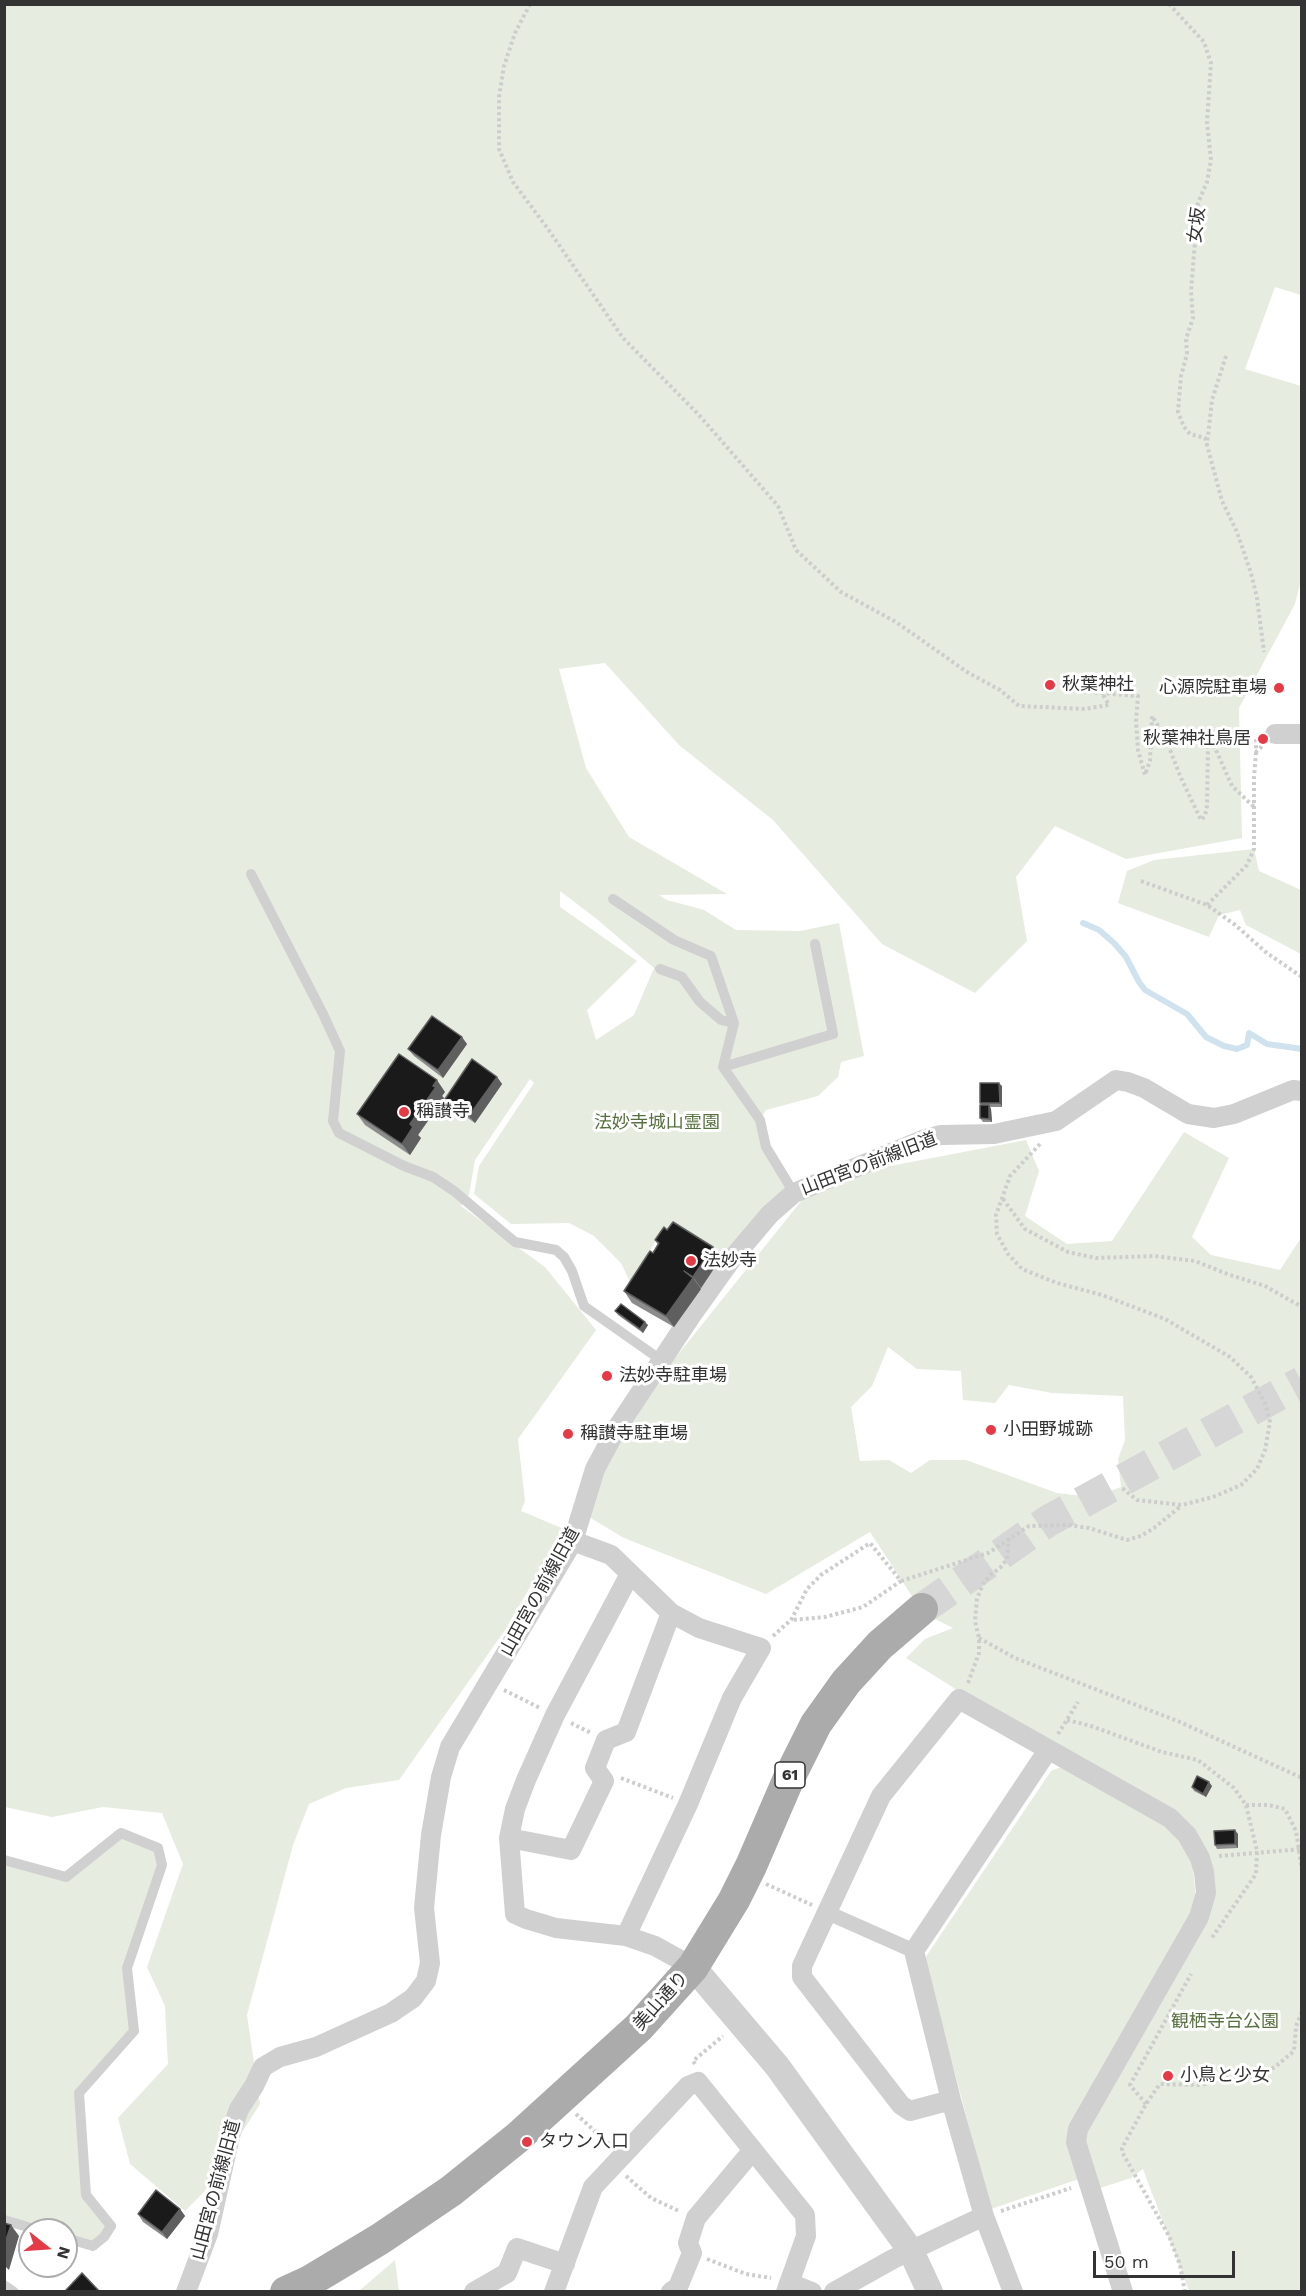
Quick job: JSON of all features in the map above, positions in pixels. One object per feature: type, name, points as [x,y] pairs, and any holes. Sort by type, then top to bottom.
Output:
[{"type":"main road","name":"美山通り","points":[[286,2292],[380,2239],[451,2191],[517,2138],[639,2027],[693,1966],[734,1900],[816,1724],[846,1682],[873,1653],[922,1609]]},
{"type":"street","points":[[1275,734],[1302,734]]},
{"type":"street","name":"山田宮の前線旧道","points":[[186,2292],[208,2234],[239,2109],[263,2067],[280,2057],[316,2047],[391,2013],[413,1998],[426,1981],[430,1963],[424,1908],[430,1835],[441,1777],[450,1747],[573,1541],[600,1458],[661,1360],[731,1260],[770,1214],[794,1193],[933,1137],[994,1134],[1056,1121],[1116,1080],[1144,1088],[1188,1114],[1214,1118],[1234,1114],[1293,1090],[1302,1091]]},
{"type":"street","points":[[573,1541],[610,1555],[671,1613],[699,1628],[761,1648],[732,1698],[688,1804],[626,1936]]},
{"type":"street","points":[[630,1574],[555,1715],[515,1809],[509,1838],[514,1914],[556,1928],[626,1936],[655,1946],[693,1966],[777,2066],[911,2251],[930,2292]]},
{"type":"street","points":[[509,1838],[571,1850],[604,1781],[595,1768],[606,1740],[626,1732],[671,1613]]},
{"type":"street","points":[[951,2100],[910,2111],[901,2105],[802,1977],[802,1966],[881,1796],[959,1699],[1170,1818],[1188,1834],[1204,1872],[1206,1893],[1199,1917],[1078,2129],[1076,2142],[1123,2292]]},
{"type":"street","points":[[1013,2292],[951,2100],[914,1951],[1048,1750]]},
{"type":"street","points":[[826,1911],[914,1951]]},
{"type":"street","points":[[554,2292],[593,2187],[688,2086],[698,2082],[805,2216],[806,2236],[788,2288],[812,2292]]},
{"type":"street","points":[[671,2292],[678,2287],[692,2253],[688,2243],[696,2218],[753,2150]]},
{"type":"street","points":[[834,2292],[855,2287],[911,2251],[989,2215]]},
{"type":"street","points":[[474,2292],[507,2272],[517,2248],[565,2264]]},
{"type":"lane","points":[[251,874],[340,1051],[333,1121],[339,1133],[404,1166],[433,1177],[454,1191],[515,1242],[556,1250],[564,1257],[572,1271],[584,1306],[661,1360]]},
{"type":"lane","points":[[614,899],[674,940],[711,956],[734,1023],[723,1067],[760,1120],[766,1147],[794,1193]]},
{"type":"lane","points":[[723,1067],[833,1034],[815,944]]},
{"type":"lane","points":[[660,969],[682,977],[700,1002],[721,1020],[734,1023]]},
{"type":"lane","points":[[4,1860],[66,1877],[122,1833],[158,1848],[162,1865],[127,1968],[134,2031],[79,2093],[86,2195],[111,2226],[104,2237],[93,2247],[78,2242]]},
{"type":"lane","points":[[4,2285],[14,2292]]},
{"type":"path","points":[[530,4],[515,33],[504,66],[499,98],[499,148],[513,182],[623,338],[699,415],[778,506],[796,550],[840,592],[896,622],[967,672],[1000,690],[1019,706],[1085,710],[1109,705],[1101,691]]},
{"type":"path","name":"女坂","points":[[1168,4],[1204,42],[1211,63],[1208,122],[1211,160],[1207,182],[1198,203],[1191,292],[1193,318],[1186,339],[1187,354],[1181,376],[1178,412],[1184,428],[1190,434],[1205,438],[1208,445]]},
{"type":"path","points":[[1226,356],[1212,400],[1208,445],[1222,501],[1237,532],[1251,573],[1264,652]]},
{"type":"path","points":[[1065,690],[1101,691],[1138,696],[1137,750],[1145,774],[1150,761],[1152,716],[1165,737],[1201,820],[1205,816],[1207,806],[1208,749],[1206,736],[1216,750],[1232,786],[1254,807]]},
{"type":"path","points":[[1207,905],[1247,865],[1254,849],[1256,752]]},
{"type":"path","points":[[1141,880],[1207,905],[1234,924],[1267,953],[1302,977]]},
{"type":"path","points":[[1056,1121],[1031,1155],[1010,1176],[996,1215],[997,1234],[1008,1254],[1022,1269],[1057,1283],[1111,1298],[1165,1319],[1230,1357],[1251,1377],[1265,1403],[1270,1422],[1265,1450],[1257,1469],[1241,1485],[1213,1497],[1182,1505],[1137,1500],[1121,1487]]},
{"type":"path","points":[[1002,1199],[1025,1229],[1068,1252],[1096,1258],[1155,1256],[1196,1261],[1265,1286],[1302,1307]]},
{"type":"path","points":[[901,1581],[870,1543],[821,1575],[807,1589],[791,1620],[825,1617],[863,1607],[901,1581],[988,1552],[1029,1527],[1053,1525],[1089,1528],[1127,1540],[1141,1536],[1154,1528],[1182,1505]]},
{"type":"path","points":[[971,1677],[979,1653],[979,1638],[975,1621],[977,1599],[983,1584],[990,1575],[1000,1569],[1007,1559],[1009,1538]]},
{"type":"path","points":[[979,1638],[1015,1658],[1180,1722],[1302,1778]]},
{"type":"path","points":[[512,1694],[606,1740]]},
{"type":"path","points":[[1048,1750],[1078,1702]]},
{"type":"path","points":[[618,1776],[688,1804]]},
{"type":"path","points":[[1246,1805],[1269,1805],[1285,1809],[1296,1831],[1302,1869]]},
{"type":"path","points":[[1200,1858],[1300,1849]]},
{"type":"path","points":[[766,1884],[826,1911]]},
{"type":"path","points":[[1185,2292],[1180,2265],[1169,2236],[1126,2161],[1122,2148],[1146,2104],[1160,2085],[1201,2085],[1229,2077],[1255,2077],[1275,2067],[1294,2051],[1296,2026],[1302,2012]]},
{"type":"path","points":[[693,2061],[726,2033]]},
{"type":"path","points":[[581,2119],[606,2142]]},
{"type":"path","points":[[614,2164],[651,2198],[696,2218]]},
{"type":"path","points":[[989,2215],[1081,2185]]},
{"type":"path","points":[[692,2253],[746,2274],[764,2276],[788,2288]]},
{"type":"green space","name":"法妙寺城山霊園","points":[[4,5],[1301,5],[1301,295],[1275,287],[1245,369],[1301,386],[1301,580],[1295,604],[1239,708],[1242,838],[1126,859],[1055,826],[1016,877],[1027,941],[975,993],[882,944],[773,820],[679,745],[605,663],[559,669],[586,768],[629,837],[727,894],[659,895],[667,900],[704,910],[736,930],[800,931],[839,923],[864,1056],[841,1062],[838,1077],[818,1096],[766,1110],[760,1120],[766,1147],[794,1193],[731,1260],[675,1226],[659,1236],[630,1282],[621,1263],[594,1236],[569,1223],[511,1224],[474,1194],[479,1166],[534,1083],[530,1079],[475,1160],[469,1195],[461,1206],[545,1267],[596,1330],[518,1439],[525,1501],[521,1511],[564,1529],[505,1630],[399,1780],[346,1788],[309,1804],[293,1845],[247,2015],[260,2104],[204,2192],[185,2211],[130,2164],[118,2118],[168,2064],[165,2006],[147,1967],[183,1864],[162,1813],[103,1807],[52,1817],[5,1807]],"holes":[[[560,891],[654,968],[634,1015],[596,1040],[587,1010],[637,961],[560,907]]]},
{"type":"green space","points":[[1254,849],[1259,871],[1301,890],[1301,954],[1246,925],[1240,910],[1219,915],[1209,937],[1118,903],[1127,871],[1154,860]]},
{"type":"green space","name":"観栖寺台公園","points":[[1184,1132],[1229,1158],[1192,1237],[1211,1255],[1280,1270],[1301,1238],[1301,2291],[1189,2291],[1143,2169],[1131,2178],[1091,2191],[1076,2142],[1206,1893],[1187,1835],[959,1699],[954,1688],[906,1658],[925,1639],[953,1628],[923,1613],[870,1532],[766,1594],[624,1538],[589,1517],[596,1481],[623,1423],[806,1195],[880,1168],[1026,1140],[1039,1171],[1025,1216],[1067,1244],[1112,1241]],"holes":[[[888,1347],[917,1369],[961,1371],[963,1400],[995,1403],[1009,1385],[1052,1393],[1123,1396],[1125,1440],[1118,1459],[1121,1487],[1092,1497],[1057,1493],[966,1460],[930,1460],[911,1473],[889,1460],[860,1461],[851,1407],[872,1386]]]},
{"type":"green space","points":[[1061,1767],[1162,1822],[1180,1838],[1193,1866],[1196,1902],[1073,2126],[1079,2179],[991,2209],[925,1961],[1051,1771]]},
{"type":"green space","points":[[121,1833],[158,1848],[162,1865],[127,1968],[134,2031],[79,2093],[86,2195],[111,2226],[93,2246],[78,2242],[78,2218],[18,2218],[18,2224],[5,2220],[4,1860],[66,1877]]},
{"type":"green space","points":[[395,2260],[399,2291],[359,2291]]},
{"type":"building","points":[[432,1016],[462,1037],[438,1070],[408,1049]]},
{"type":"building","name":"稱讃寺","points":[[399,1054],[437,1080],[433,1086],[436,1087],[410,1124],[413,1127],[402,1144],[357,1114]]},
{"type":"building","points":[[472,1059],[497,1077],[469,1116],[445,1099]]},
{"type":"building","points":[[980,1083],[999,1083],[1000,1103],[980,1103]]},
{"type":"building","points":[[980,1105],[989,1105],[989,1119],[980,1118]]},
{"type":"building","points":[[673,1222],[713,1247],[693,1277],[684,1271],[693,1278],[666,1316],[624,1291],[650,1251],[653,1253],[659,1243],[655,1240],[664,1227],[667,1230]]},
{"type":"building","points":[[621,1304],[645,1322],[640,1329],[615,1311]]},
{"type":"building","points":[[1197,1776],[1209,1782],[1203,1794],[1192,1787]]},
{"type":"building","points":[[1235,1830],[1235,1844],[1215,1845],[1214,1831]]},
{"type":"building","points":[[156,2190],[180,2209],[162,2232],[138,2214]]},
{"type":"building","points":[[4,2223],[11,2225],[4,2246]]},
{"type":"building","points":[[82,2273],[100,2292],[67,2292],[66,2290]]},
{"type":"waterway","points":[[1083,923],[1099,930],[1114,943],[1126,957],[1145,990],[1187,1014],[1206,1037],[1224,1046],[1237,1049],[1247,1045],[1249,1033],[1267,1044],[1302,1049]]},
{"type":"tunnel","points":[[922,1609],[1048,1521],[1302,1382]]},
{"type":"place","name":"秋葉神社","points":[[1050,685]]},
{"type":"place","name":"心源院駐車場","points":[[1279,688]]},
{"type":"place","name":"秋葉神社鳥居","points":[[1263,739]]},
{"type":"place","name":"稱讃寺","points":[[404,1112]]},
{"type":"place","name":"法妙寺","points":[[691,1261]]},
{"type":"place","name":"法妙寺駐車場","points":[[607,1376]]},
{"type":"place","name":"小田野城跡","points":[[991,1430]]},
{"type":"place","name":"稱讃寺駐車場","points":[[568,1434]]},
{"type":"place","name":"小鳥と少女","points":[[1168,2076]]},
{"type":"place","name":"タウン入口","points":[[527,2142]]}]
